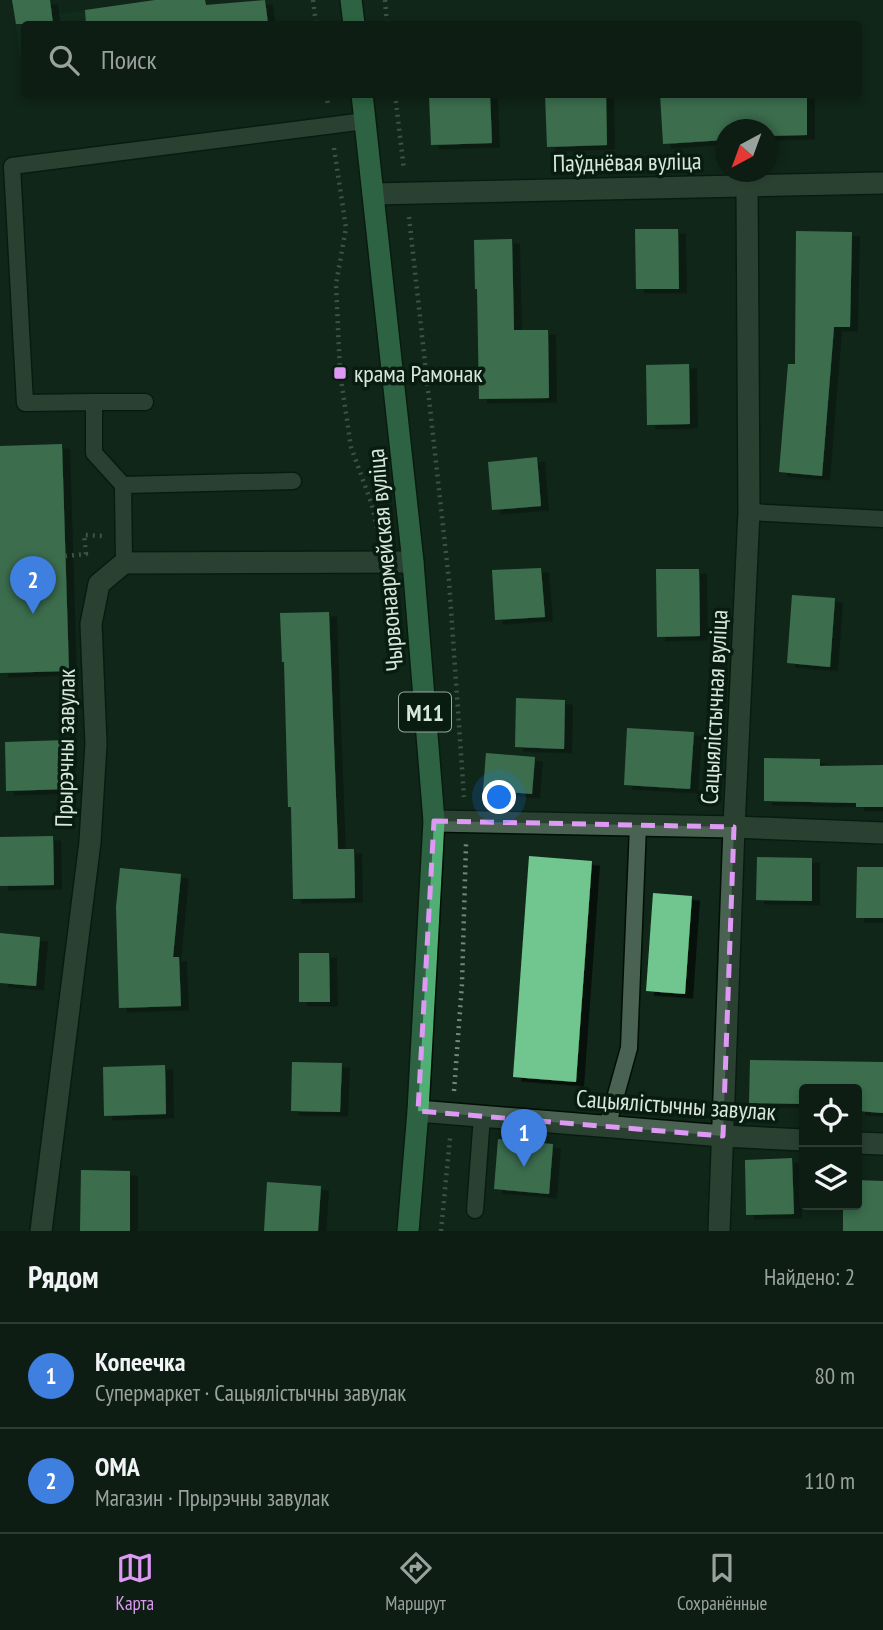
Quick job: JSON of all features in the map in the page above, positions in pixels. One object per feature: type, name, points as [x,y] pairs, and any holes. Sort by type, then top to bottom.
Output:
[{"type":"highway","points":[[351,0],[354,21]]},
{"type":"highway","name":"Чырвонаармейская вуліца","points":[[362,98],[413,562],[433,821],[418,1111],[408,1231]]},
{"type":"street","name":"Паўднёвая вуліца","points":[[373,194],[883,183]]},
{"type":"street","name":"Сацыялістычная вуліца","points":[[719,1231],[749,512],[747,185]]},
{"type":"street","points":[[124,563],[413,562]]},
{"type":"street","name":"Прырэчны завулак","points":[[41,1231],[90,842],[96,744],[91,624],[99,584],[124,563]]},
{"type":"street","points":[[433,821],[883,833]]},
{"type":"street","name":"Сацыялістычны завулак","points":[[418,1111],[799,1140]]},
{"type":"street","points":[[862,1143],[883,1144]]},
{"type":"lane","points":[[145,402],[25,403],[12,166],[365,121]]},
{"type":"lane","points":[[94,402],[94,453],[123,485],[124,563]]},
{"type":"lane","points":[[123,485],[293,481]]},
{"type":"lane","points":[[749,512],[883,519]]},
{"type":"lane","points":[[607,1127],[629,1048],[638,825]]},
{"type":"lane","points":[[475,1210],[482,1116]]},
{"type":"path","points":[[313,0],[316,21]]},
{"type":"path","points":[[385,0],[387,21]]},
{"type":"path","points":[[327,98],[346,228],[336,284],[340,373],[351,447],[372,505],[384,563]]},
{"type":"highlighted area","points":[[434,821],[734,827],[723,1136],[418,1111]]},
{"type":"shaded area","points":[[12,0],[50,0],[52,15],[142,2],[145,21],[21,21],[20,55]]},
{"type":"building","points":[[12,0],[50,0],[53,21],[21,21],[21,24],[16,24]]},
{"type":"building","points":[[155,0],[205,0],[206,5],[265,0],[268,21],[86,21],[85,10]]},
{"type":"building","points":[[429,98],[490,98],[492,143],[431,145]]},
{"type":"building","points":[[545,98],[606,98],[607,145],[547,147]]},
{"type":"building","points":[[660,98],[807,98],[807,135],[778,136],[778,119],[715,119],[715,141],[663,144]]},
{"type":"building","points":[[635,229],[678,229],[679,289],[636,289]]},
{"type":"building","points":[[796,231],[852,232],[850,327],[834,327],[822,476],[779,472],[788,364],[795,364]]},
{"type":"building","points":[[512,239],[514,330],[548,330],[549,398],[479,399],[474,240]]},
{"type":"building","points":[[689,364],[690,424],[647,425],[646,365]]},
{"type":"building","points":[[62,444],[69,671],[0,673],[0,446]]},
{"type":"building","points":[[537,457],[541,506],[492,510],[488,462]]},
{"type":"building","points":[[541,568],[545,617],[495,620],[492,570]]},
{"type":"building","points":[[656,569],[699,569],[700,636],[657,637]]},
{"type":"building","points":[[792,595],[835,598],[830,667],[787,663]]},
{"type":"building","points":[[329,612],[338,849],[354,849],[355,898],[293,899],[291,807],[288,807],[280,613]]},
{"type":"building","points":[[516,698],[565,700],[564,749],[515,747]]},
{"type":"building","points":[[627,728],[694,732],[690,789],[624,785]]},
{"type":"building","points":[[66,740],[68,789],[6,791],[5,742]]},
{"type":"building","points":[[486,753],[535,757],[532,794],[483,790]]},
{"type":"building","points":[[764,758],[820,759],[820,766],[883,765],[883,807],[856,807],[856,803],[764,801]]},
{"type":"building","points":[[53,836],[54,885],[0,886],[0,837]]},
{"type":"building","points":[[529,856],[592,861],[576,1082],[513,1077]]},
{"type":"building","points":[[757,857],[812,858],[812,901],[756,900]]},
{"type":"building","points":[[857,867],[883,867],[883,918],[856,918]]},
{"type":"building","points":[[120,868],[181,874],[173,957],[179,957],[181,1006],[119,1008],[116,907]]},
{"type":"building","points":[[653,893],[692,896],[685,994],[646,991]]},
{"type":"building","points":[[0,933],[40,937],[36,986],[0,983]]},
{"type":"building","points":[[299,953],[329,953],[330,1002],[299,1002]]},
{"type":"building","points":[[750,1060],[883,1062],[883,1113],[862,1111],[862,1084],[799,1084],[799,1104],[749,1103]]},
{"type":"building","points":[[292,1062],[342,1063],[340,1112],[291,1111]]},
{"type":"building","points":[[165,1065],[166,1114],[104,1116],[103,1067]]},
{"type":"building","points":[[498,1139],[553,1144],[549,1194],[494,1189]]},
{"type":"building","points":[[792,1158],[794,1214],[746,1215],[745,1160]]},
{"type":"building","points":[[81,1170],[130,1171],[130,1231],[80,1231]]},
{"type":"building","points":[[862,1180],[883,1181],[883,1231],[843,1231],[843,1210],[862,1210]]},
{"type":"building","points":[[267,1182],[321,1186],[318,1231],[264,1231]]},
{"type":"place","name":"крама Рамонак","points":[[340,373]]},
{"type":"place","name":"ОМА","points":[[33,614]]},
{"type":"place","name":"Копеечка","points":[[524,1167]]}]
